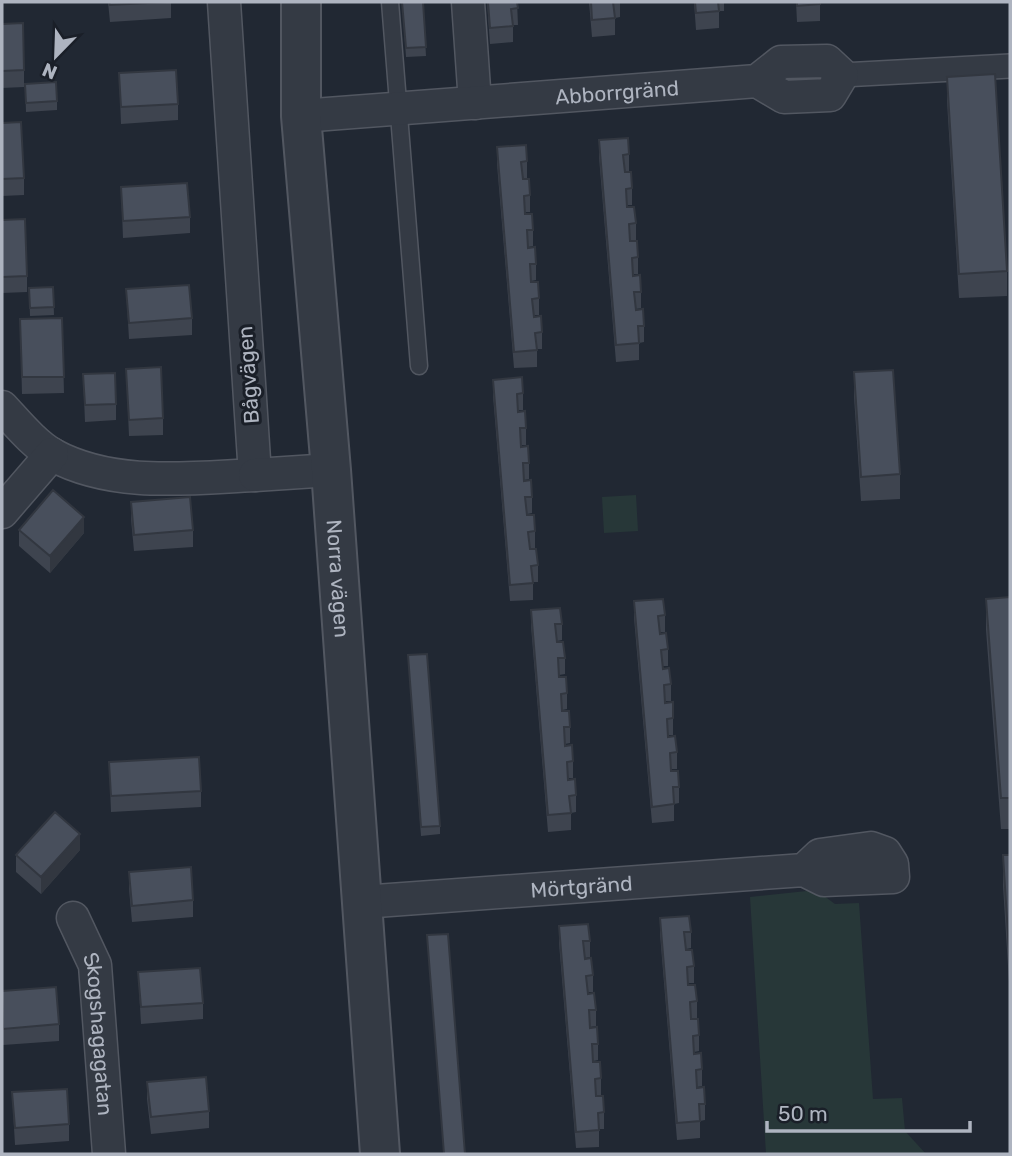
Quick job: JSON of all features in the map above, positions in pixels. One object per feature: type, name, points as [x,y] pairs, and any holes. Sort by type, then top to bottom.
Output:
[{"type":"street","name":"Bågvägen","points":[[224,2],[255,475]]},
{"type":"street","name":"Norra vägen","points":[[301,2],[301,116],[331,470],[380,1154]]},
{"type":"street","points":[[468,2],[475,103]]},
{"type":"street","points":[[842,75],[1010,66]]},
{"type":"street","name":"Abborrgränd","points":[[301,116],[757,81],[784,97],[830,95],[842,75]]},
{"type":"street","points":[[2,407],[19,426],[52,454],[90,468],[124,476],[171,478],[331,470]]},
{"type":"street","points":[[2,512],[52,454]]},
{"type":"street","name":"Mörtgränd","points":[[362,902],[804,870]]},
{"type":"street","name":"Skogshagagatan","points":[[74,918],[95,965],[109,1154]]},
{"type":"lane","points":[[390,2],[419,366]]},
{"type":"shaded area","points":[[636,495],[638,531],[604,533],[602,497]]},
{"type":"shaded area","points":[[816,890],[835,904],[859,903],[873,1099],[902,1098],[905,1131],[926,1154],[766,1154],[750,897]]},
{"type":"building","points":[[109,2],[167,2],[110,5]]},
{"type":"building","points":[[402,2],[423,2],[426,47],[406,48]]},
{"type":"building","points":[[488,2],[517,2],[518,8],[511,9],[513,26],[490,28]]},
{"type":"building","points":[[591,2],[613,2],[615,18],[592,20]]},
{"type":"building","points":[[695,2],[718,2],[719,11],[696,13]]},
{"type":"building","points":[[797,2],[820,2],[820,4],[797,6]]},
{"type":"building","points":[[23,23],[24,70],[2,71],[2,24]]},
{"type":"building","points":[[176,70],[178,104],[121,107],[119,73]]},
{"type":"building","points":[[995,74],[1007,271],[959,274],[947,77]]},
{"type":"building","points":[[56,82],[57,101],[26,103],[25,84]]},
{"type":"building","points":[[21,122],[24,178],[2,179],[2,123]]},
{"type":"building","points":[[628,138],[629,154],[623,155],[625,172],[631,172],[632,188],[626,189],[627,207],[634,207],[636,223],[629,224],[630,241],[637,241],[638,257],[632,258],[633,276],[640,275],[641,292],[634,292],[636,310],[643,309],[644,326],[638,326],[639,343],[616,345],[599,140]]},
{"type":"building","points":[[526,145],[527,161],[521,162],[523,179],[529,179],[530,195],[524,196],[525,214],[532,214],[533,230],[527,230],[528,248],[535,247],[536,264],[530,264],[531,282],[538,282],[539,298],[532,299],[534,317],[541,316],[542,332],[535,333],[537,350],[514,352],[497,147]]},
{"type":"building","points":[[187,183],[190,217],[123,221],[121,187]]},
{"type":"building","points":[[25,219],[27,276],[2,277],[2,220]]},
{"type":"building","points":[[189,285],[192,318],[129,323],[126,289]]},
{"type":"building","points":[[53,287],[54,307],[30,308],[29,288]]},
{"type":"building","points":[[62,318],[64,377],[22,377],[20,319]]},
{"type":"building","points":[[161,367],[163,418],[129,420],[126,369]]},
{"type":"building","points":[[893,370],[900,474],[861,477],[854,372]]},
{"type":"building","points":[[115,373],[116,404],[85,405],[83,374]]},
{"type":"building","points":[[522,377],[523,393],[517,394],[518,412],[525,411],[526,428],[520,428],[521,447],[528,446],[529,463],[523,463],[524,481],[531,480],[532,497],[525,497],[527,515],[534,515],[535,531],[528,532],[530,549],[536,549],[538,565],[531,566],[533,583],[510,585],[493,380]]},
{"type":"building","points":[[53,490],[84,517],[50,556],[19,530]]},
{"type":"building","points":[[190,497],[193,530],[134,535],[131,502]]},
{"type":"building","points":[[1010,597],[1010,798],[1001,798],[986,599]]},
{"type":"building","points":[[663,599],[665,615],[658,616],[660,634],[666,633],[668,649],[661,650],[663,669],[669,668],[671,684],[664,685],[665,703],[673,702],[673,718],[667,719],[668,737],[675,736],[677,752],[670,753],[671,771],[678,771],[679,787],[673,787],[674,804],[652,807],[634,601]]},
{"type":"building","points":[[560,608],[562,624],[555,624],[557,642],[563,642],[565,658],[558,658],[559,677],[566,677],[567,693],[561,694],[562,711],[569,711],[570,727],[564,727],[565,746],[572,745],[573,761],[567,762],[568,780],[575,779],[576,795],[569,796],[571,813],[548,815],[531,610]]},
{"type":"building","points":[[427,654],[440,826],[421,827],[408,655]]},
{"type":"building","points":[[199,757],[201,791],[111,796],[109,762]]},
{"type":"building","points":[[55,812],[80,834],[41,877],[16,855]]},
{"type":"building","points":[[1003,855],[1010,855],[1010,967]]},
{"type":"building","points":[[191,867],[193,900],[132,906],[129,872]]},
{"type":"building","points":[[689,916],[691,932],[684,932],[686,950],[692,950],[694,966],[687,967],[688,985],[695,985],[697,1001],[690,1002],[691,1019],[698,1019],[699,1035],[693,1036],[694,1054],[701,1053],[702,1069],[696,1070],[697,1088],[704,1087],[705,1104],[699,1104],[700,1121],[677,1123],[660,918]]},
{"type":"building","points":[[588,924],[590,941],[583,941],[585,959],[591,958],[593,975],[586,976],[588,994],[594,993],[596,1010],[589,1010],[590,1028],[597,1027],[598,1044],[592,1044],[593,1062],[600,1062],[601,1078],[595,1079],[596,1096],[603,1096],[604,1112],[598,1113],[599,1130],[576,1132],[559,926]]},
{"type":"building","points":[[448,934],[465,1154],[444,1154],[427,935]]},
{"type":"building","points":[[200,968],[203,1003],[141,1007],[138,972]]},
{"type":"building","points":[[56,987],[59,1024],[3,1029],[2,991]]},
{"type":"building","points":[[206,1077],[209,1111],[151,1117],[147,1082]]},
{"type":"building","points":[[67,1089],[69,1124],[15,1128],[12,1092]]}]
